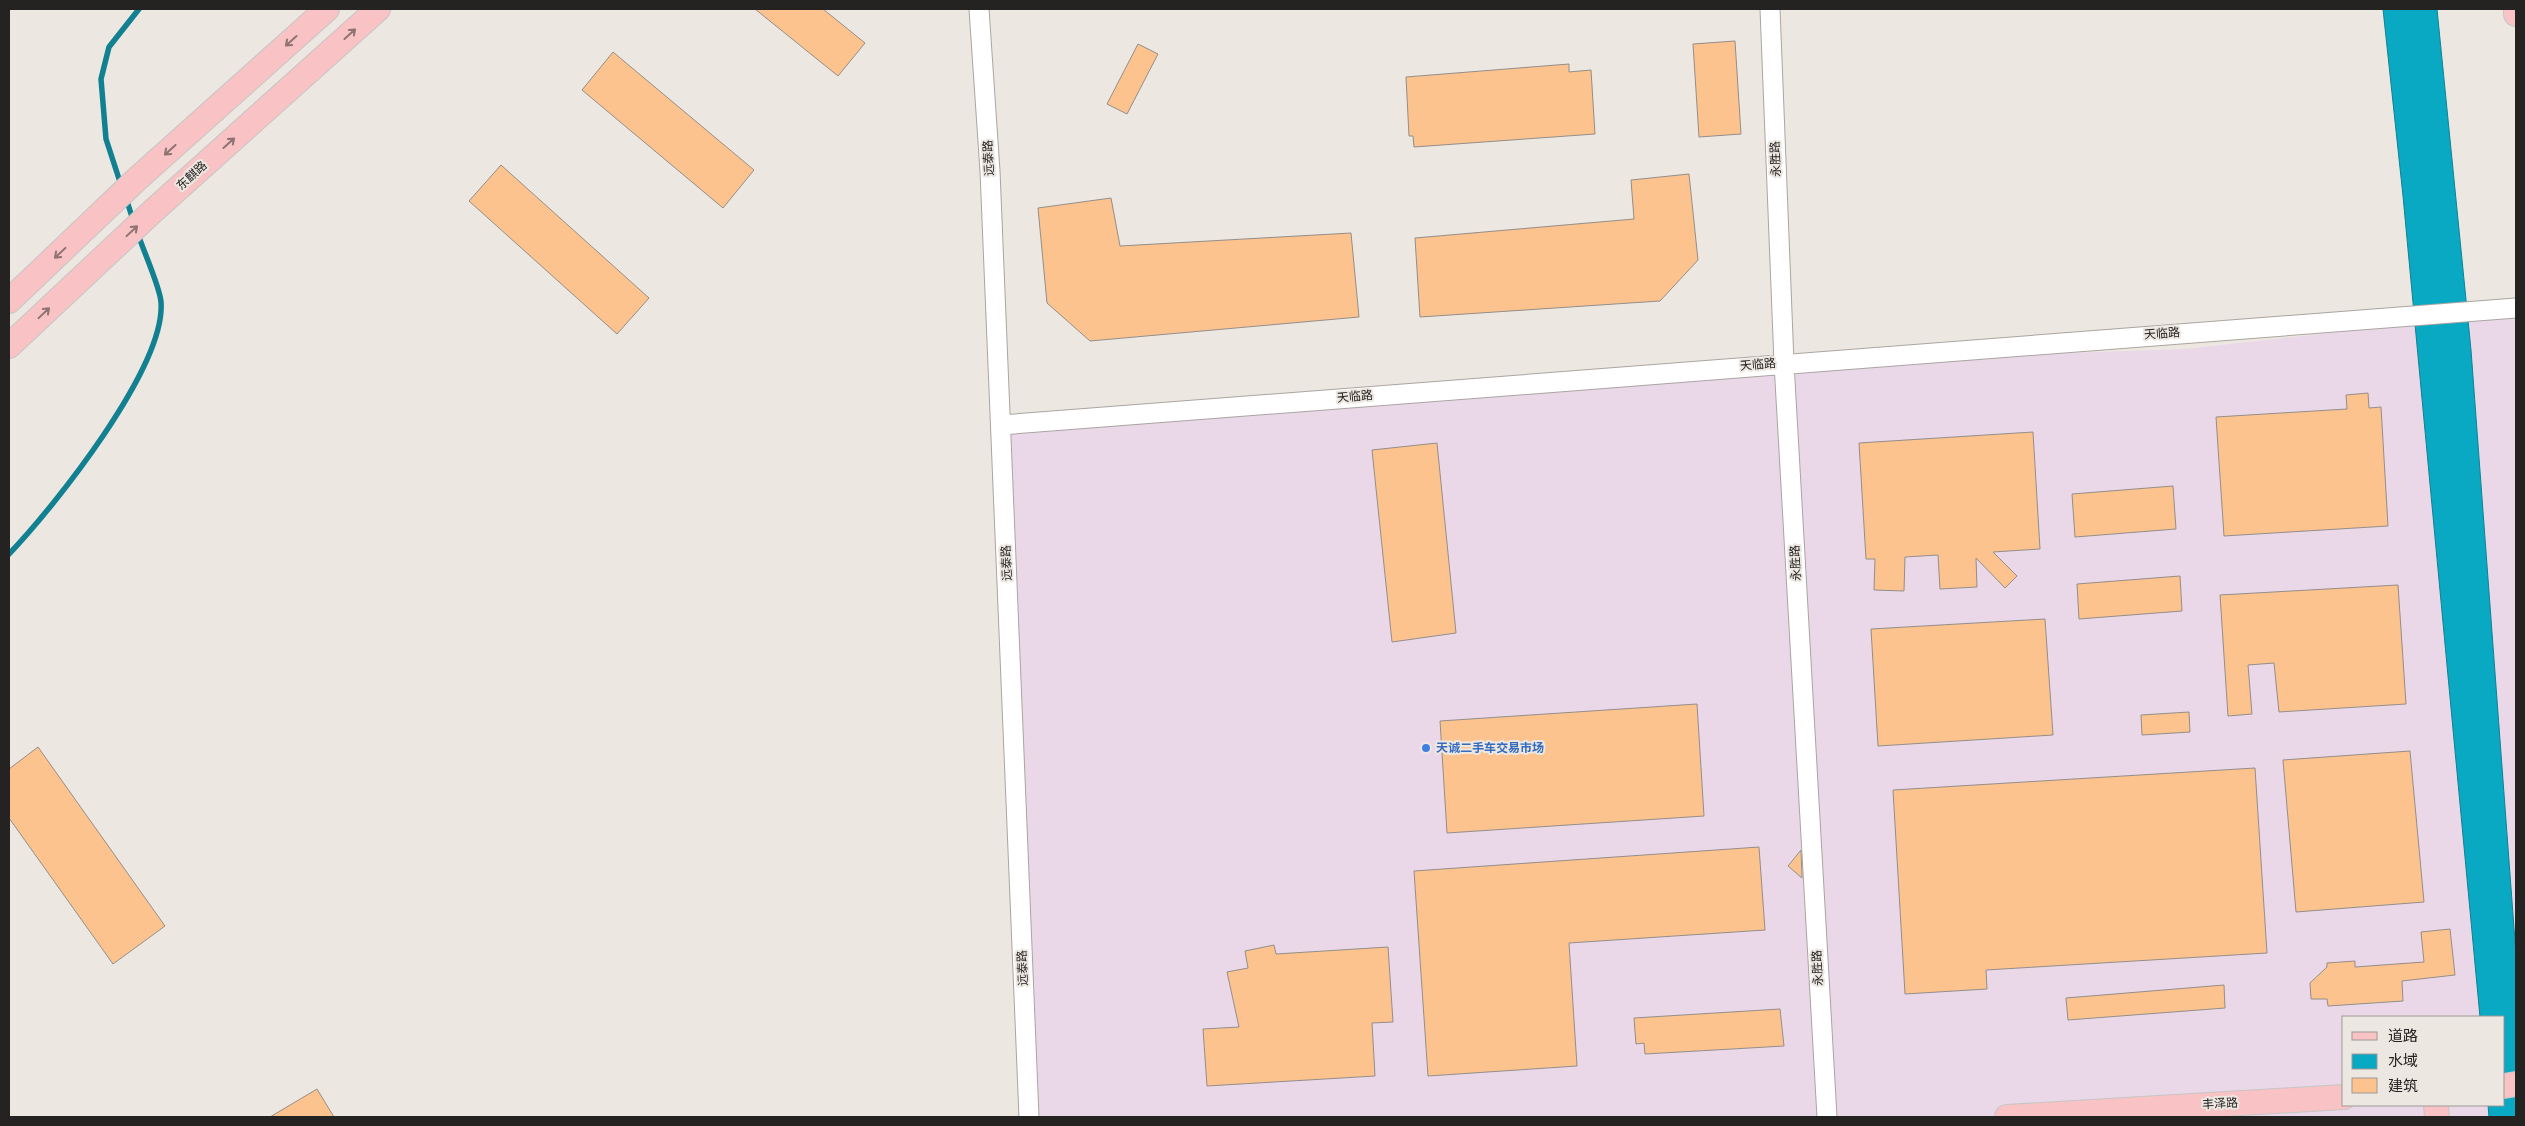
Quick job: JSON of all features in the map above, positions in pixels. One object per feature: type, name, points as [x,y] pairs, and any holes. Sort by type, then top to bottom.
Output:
[{"type":"main road","points":[[9,301],[137,180],[327,9]]},
{"type":"main road","name":"东麒路","points":[[9,346],[154,211],[378,9]]},
{"type":"main road","points":[[2516,9],[2516,14]]},
{"type":"main road","name":"丰泽路","points":[[2007,1117],[2342,1097]]},
{"type":"street","name":"远泰路","points":[[979,9],[990,171],[1029,1117]]},
{"type":"street","name":"永胜路","points":[[1770,9],[1784,363],[1827,1117]]},
{"type":"street","name":"天临路","points":[[1001,424],[2516,308]]},
{"type":"shaded area","points":[[2516,312],[2516,1117],[1029,1117],[1001,425],[1784,363],[2186,349]]},
{"type":"water","points":[[2383,9],[2437,9],[2471,350],[2516,955],[2516,1117],[2489,1117],[2488,1106],[2505,1106],[2505,1016],[2480,1016],[2403,196]]},
{"type":"building","points":[[755,9],[823,9],[865,43],[838,76]]},
{"type":"building","points":[[1735,41],[1741,134],[1699,137],[1693,44]]},
{"type":"building","points":[[1138,44],[1158,54],[1127,114],[1107,104]]},
{"type":"building","points":[[613,52],[754,170],[723,208],[582,90]]},
{"type":"building","points":[[1569,64],[1569,72],[1591,70],[1595,134],[1414,147],[1413,136],[1409,136],[1406,77]]},
{"type":"building","points":[[501,165],[649,298],[617,334],[469,201]]},
{"type":"building","points":[[1689,174],[1698,260],[1660,301],[1420,317],[1415,238],[1634,219],[1631,180]]},
{"type":"building","points":[[1111,198],[1120,246],[1351,233],[1359,317],[1090,341],[1047,303],[1038,208]]},
{"type":"building","points":[[2368,393],[2369,408],[2381,407],[2388,526],[2224,536],[2216,417],[2347,409],[2346,395]]},
{"type":"building","points":[[2033,432],[2040,549],[1993,552],[2017,576],[2005,588],[1976,558],[1977,587],[1940,589],[1938,555],[1905,557],[1904,591],[1874,590],[1875,559],[1866,559],[1859,443]]},
{"type":"building","points":[[1437,443],[1456,633],[1392,642],[1372,450]]},
{"type":"building","points":[[2173,486],[2176,529],[2075,537],[2072,494]]},
{"type":"building","points":[[2180,576],[2182,611],[2079,619],[2077,584]]},
{"type":"building","points":[[2398,585],[2406,704],[2279,712],[2274,663],[2248,665],[2252,714],[2228,716],[2220,595]]},
{"type":"building","points":[[2045,619],[2053,735],[1878,746],[1871,629]]},
{"type":"building","points":[[1697,704],[1704,816],[1447,833],[1440,721]]},
{"type":"building","points":[[2189,712],[2190,732],[2142,735],[2141,715]]},
{"type":"building","points":[[38,747],[165,926],[113,964],[9,818],[9,769]]},
{"type":"building","points":[[2410,751],[2424,902],[2296,912],[2283,760]]},
{"type":"building","points":[[2255,768],[2267,953],[1986,970],[1987,989],[1905,994],[1893,790]]},
{"type":"building","points":[[1759,847],[1765,930],[1569,943],[1577,1066],[1428,1076],[1414,871]]},
{"type":"building","points":[[1801,850],[1802,878],[1788,866]]},
{"type":"building","points":[[2450,929],[2455,975],[2402,981],[2403,1001],[2328,1006],[2327,999],[2311,999],[2310,983],[2327,967],[2327,963],[2355,961],[2355,967],[2424,962],[2421,932]]},
{"type":"building","points":[[1274,945],[1276,954],[1388,947],[1393,1022],[1372,1023],[1375,1076],[1207,1086],[1203,1029],[1239,1027],[1227,972],[1248,968],[1245,951]]},
{"type":"building","points":[[2224,985],[2225,1008],[2068,1020],[2066,998]]},
{"type":"building","points":[[1780,1009],[1784,1046],[1645,1054],[1644,1043],[1636,1044],[1634,1018]]},
{"type":"building","points":[[317,1089],[334,1117],[270,1117]]},
{"type":"waterway","points":[[121,185],[106,139],[101,79],[109,47],[139,9]]},
{"type":"waterway","points":[[126,198],[133,220]]},
{"type":"waterway","points":[[9,554],[52,504],[104,435],[146,362],[158,330],[161,302],[155,278],[138,234]]},
{"type":"place","name":"天诚二手车交易市场","points":[[1426,748]]}]
